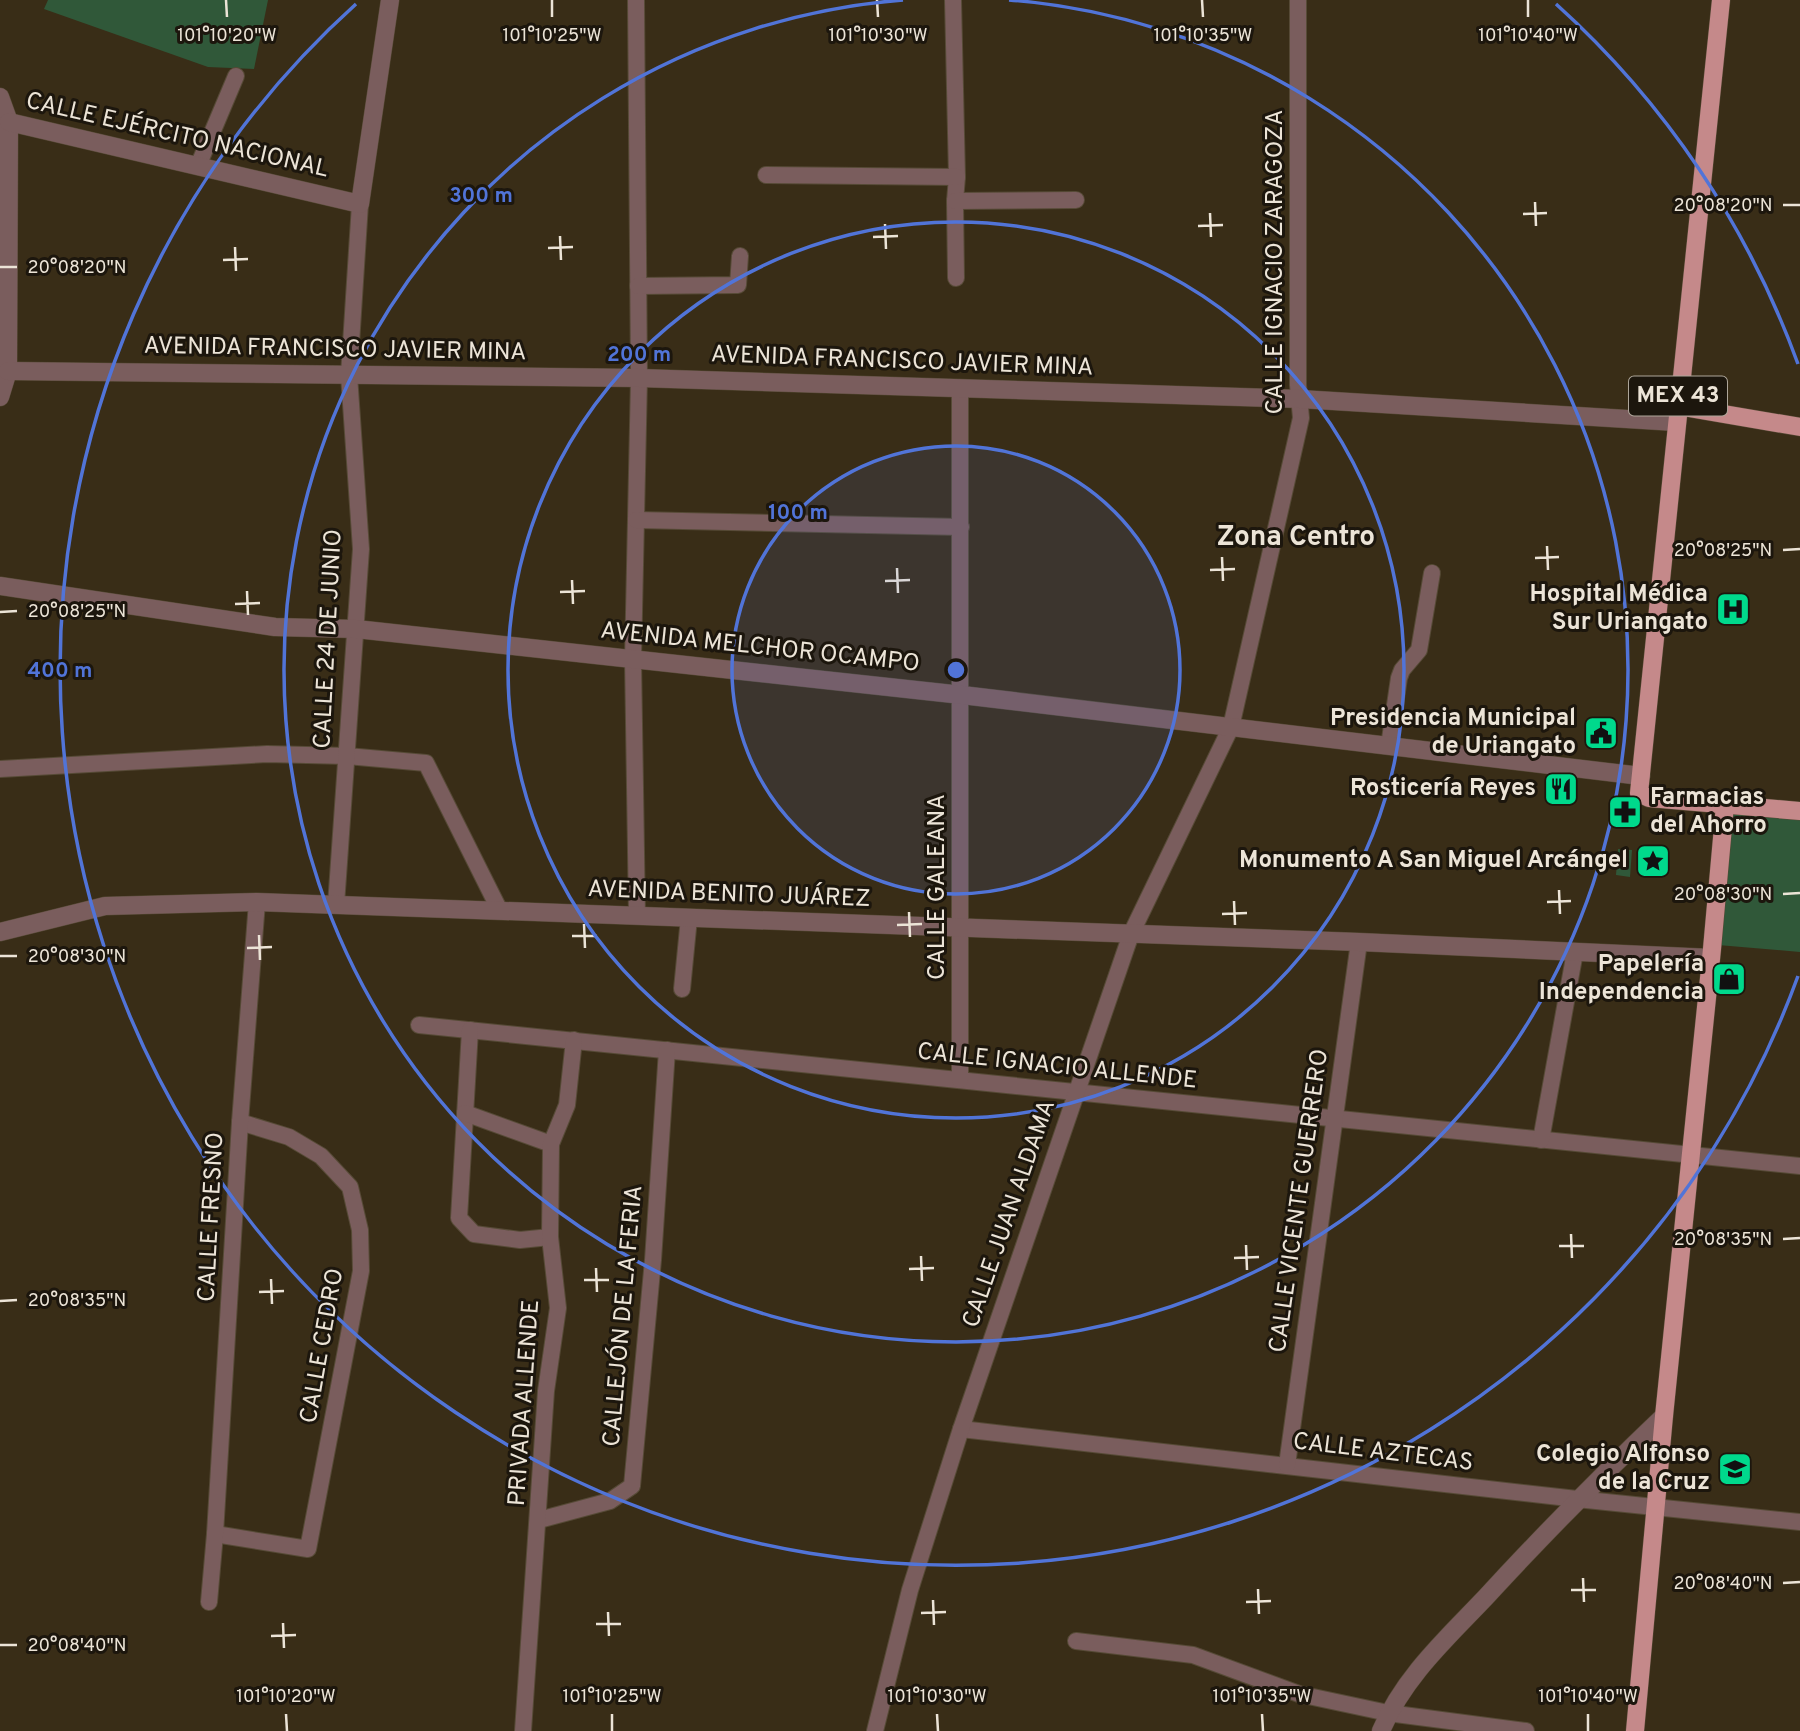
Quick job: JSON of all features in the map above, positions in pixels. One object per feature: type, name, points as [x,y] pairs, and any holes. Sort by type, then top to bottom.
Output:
[{"type":"main road","name":"MEX 43","points":[[1640,784],[1721,0]]},
{"type":"main road","points":[[1677,414],[1800,427]]},
{"type":"main road","points":[[1640,784],[1649,798],[1800,811]]},
{"type":"main road","points":[[1635,1731],[1725,805]]},
{"type":"street","name":"CALLE 24 DE JUNIO","points":[[337,905],[361,549],[349,375],[360,204],[390,0]]},
{"type":"street","points":[[636,0],[639,378],[633,659],[637,916]]},
{"type":"street","points":[[953,0],[956,278]]},
{"type":"street","name":"CALLE IGNACIO ZARAGOZA","points":[[1231,727],[1301,418],[1298,385],[1298,0]]},
{"type":"street","points":[[198,166],[236,76]]},
{"type":"street","name":"CALLE EJÉRCITO NACIONAL","points":[[0,97],[4,121],[360,204]]},
{"type":"street","points":[[0,397],[4,371],[4,121]]},
{"type":"street","points":[[766,175],[957,177]]},
{"type":"street","points":[[955,201],[1076,200]]},
{"type":"street","points":[[638,286],[738,285],[740,256]]},
{"type":"street","name":"AVENIDA FRANCISCO JAVIER MINA","points":[[4,371],[639,378],[1677,414]]},
{"type":"street","name":"CALLE GALEANA","points":[[960,388],[960,1080]]},
{"type":"street","points":[[636,520],[961,527]]},
{"type":"street","points":[[1390,746],[1399,678],[1402,670],[1419,650],[1432,573]]},
{"type":"street","name":"AVENIDA MELCHOR OCAMPO","points":[[0,586],[275,627],[356,628],[962,695],[1390,746],[1640,784]]},
{"type":"street","name":"CALLE JUAN ALDAMA","points":[[876,1731],[910,1590],[961,1429],[1075,1092],[1131,934],[1231,727]]},
{"type":"street","points":[[0,769],[267,754],[347,756],[426,763],[500,911]]},
{"type":"street","name":"AVENIDA BENITO JUÁREZ","points":[[0,932],[105,906],[257,902],[1711,958]]},
{"type":"street","name":"CALLE FRESNO","points":[[209,1602],[257,902]]},
{"type":"street","points":[[682,989],[689,918]]},
{"type":"street","name":"CALLE VICENTE GUERRERO","points":[[1287,1465],[1359,943]]},
{"type":"street","points":[[1541,1140],[1575,952]]},
{"type":"street","name":"CALLE IGNACIO ALLENDE","points":[[419,1025],[1800,1167]]},
{"type":"street","points":[[470,1030],[459,1218],[474,1234],[520,1240],[550,1237]]},
{"type":"street","name":"PRIVADA ALLENDE","points":[[523,1731],[546,1391],[558,1308],[550,1237],[551,1144],[567,1105],[573,1040]]},
{"type":"street","name":"CALLEJÓN DE LA FERIA","points":[[539,1520],[610,1501],[632,1486],[653,1260],[667,1050]]},
{"type":"street","points":[[465,1113],[551,1144]]},
{"type":"street","name":"CALLE CEDRO","points":[[215,1534],[308,1549],[361,1272],[360,1230],[350,1186],[321,1156],[289,1137],[240,1122]]},
{"type":"street","points":[[1381,1731],[1388,1713],[1412,1675],[1577,1499],[1664,1416]]},
{"type":"street","name":"CALLE AZTECAS","points":[[961,1429],[1800,1522]]},
{"type":"street","points":[[1076,1641],[1193,1655],[1299,1694],[1388,1713],[1526,1731]]},
{"type":"green space","points":[[48,0],[268,0],[254,69],[208,67],[44,9]]},
{"type":"green space","points":[[1730,813],[1800,819],[1800,952],[1718,945]]},
{"type":"green space","points":[[1618,849],[1632,850],[1630,877],[1616,875]]},
{"type":"place","name":"Hospital Médica Sur Uriangato","points":[[1733,609]]},
{"type":"place","name":"Presidencia Municipal de Uriangato","points":[[1601,733]]},
{"type":"place","name":"Rosticería Reyes","points":[[1561,789]]},
{"type":"place","name":"Farmacias del Ahorro","points":[[1625,812]]},
{"type":"place","name":"Monumento A San Miguel Arcángel","points":[[1653,861]]},
{"type":"place","name":"Papelería Independencia","points":[[1729,979]]},
{"type":"place","name":"Colegio Alfonso de la Cruz","points":[[1735,1469]]},
{"type":"district","name":"Zona Centro","points":[[1296,538]]}]
